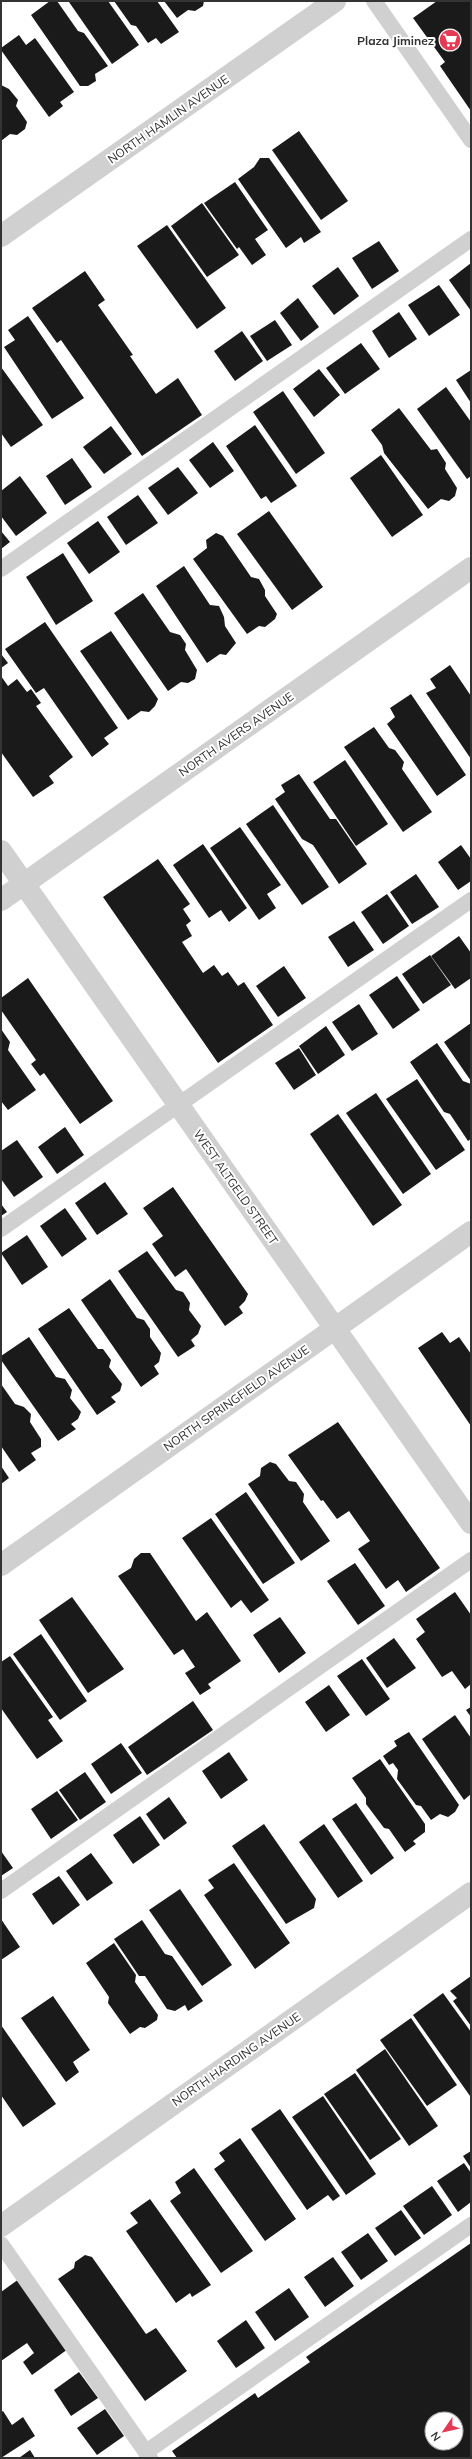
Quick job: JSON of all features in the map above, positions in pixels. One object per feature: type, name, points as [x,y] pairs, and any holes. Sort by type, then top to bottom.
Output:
[{"type":"street","name":"NORTH HAMLIN AVENUE","points":[[1,236],[335,1]]},
{"type":"street","name":"NORTH AVERS AVENUE","points":[[1,900],[471,568]]},
{"type":"street","name":"WEST ALTGELD STREET","points":[[1,851],[471,1524]]},
{"type":"street","name":"NORTH SPRINGFIELD AVENUE","points":[[1,1565],[471,1232]]},
{"type":"street","name":"NORTH HARDING AVENUE","points":[[1,2226],[471,1893]]},
{"type":"lane","points":[[374,1],[471,140]]},
{"type":"lane","points":[[1,569],[471,239]]},
{"type":"lane","points":[[1,1229],[471,900]]},
{"type":"lane","points":[[1,1891],[471,1560]]},
{"type":"lane","points":[[1,2244],[148,2455],[471,2225]]},
{"type":"building","points":[[50,1],[57,1],[78,31],[84,33],[108,66],[95,74],[96,81],[88,86],[80,86],[31,15]]},
{"type":"building","points":[[108,1],[139,45],[112,64],[69,2]]},
{"type":"building","points":[[114,1],[157,1],[179,32],[161,44],[156,38],[148,43],[136,26],[131,25]]},
{"type":"building","points":[[164,1],[204,1],[203,6],[195,11],[188,10],[177,18]]},
{"type":"building","name":"Plaza Jiminez","points":[[437,1],[471,1],[471,111],[440,66],[445,62],[413,18]]},
{"type":"building","points":[[19,35],[26,45],[35,38],[74,92],[60,102],[63,106],[49,117],[1,50],[1,48]]},
{"type":"building","points":[[1,85],[9,89],[18,100],[16,106],[27,122],[25,129],[17,135],[10,134],[1,141]]},
{"type":"building","points":[[299,131],[348,201],[321,220],[272,150]]},
{"type":"building","points":[[260,158],[269,158],[321,232],[304,243],[301,237],[286,248],[238,179],[254,167]]},
{"type":"building","points":[[235,182],[268,230],[255,239],[266,255],[252,265],[239,247],[237,249],[204,203]]},
{"type":"building","points":[[202,203],[239,255],[207,277],[171,226]]},
{"type":"building","points":[[167,225],[226,308],[197,329],[137,246]]},
{"type":"building","points":[[379,241],[399,271],[372,289],[352,258]]},
{"type":"building","points":[[471,263],[471,311],[449,280]]},
{"type":"building","points":[[338,267],[359,296],[334,315],[312,286]]},
{"type":"building","points":[[85,271],[105,300],[98,305],[133,355],[130,356],[156,394],[178,378],[202,415],[142,456],[61,340],[57,343],[32,308]]},
{"type":"building","points":[[439,285],[460,315],[429,336],[408,305]]},
{"type":"building","points":[[298,298],[319,327],[301,341],[280,313]]},
{"type":"building","points":[[399,312],[417,339],[389,358],[372,331]]},
{"type":"building","points":[[28,316],[84,398],[52,419],[4,347],[15,340],[8,330]]},
{"type":"building","points":[[275,320],[292,345],[267,361],[250,336]]},
{"type":"building","points":[[242,331],[263,361],[235,381],[214,351]]},
{"type":"building","points":[[361,343],[380,369],[345,394],[326,368]]},
{"type":"building","points":[[1,367],[43,425],[11,447],[1,433]]},
{"type":"building","points":[[319,369],[340,395],[314,417],[293,389]]},
{"type":"building","points":[[471,370],[471,403],[456,380]]},
{"type":"building","points":[[446,387],[471,422],[471,476],[467,479],[417,409]]},
{"type":"building","points":[[283,391],[325,453],[296,474],[253,412]]},
{"type":"building","points":[[399,408],[431,450],[437,449],[446,463],[445,469],[457,488],[455,496],[449,501],[441,499],[428,509],[384,453],[382,445],[371,430]]},
{"type":"building","points":[[255,425],[297,486],[271,503],[266,496],[261,499],[226,446]]},
{"type":"building","points":[[111,426],[132,454],[104,474],[83,447]]},
{"type":"building","points":[[213,442],[234,471],[210,488],[189,460]]},
{"type":"building","points":[[381,455],[423,515],[392,537],[350,478]]},
{"type":"building","points":[[72,458],[92,487],[65,505],[46,476]]},
{"type":"building","points":[[178,467],[198,493],[168,515],[148,488]]},
{"type":"building","points":[[20,476],[47,513],[16,536],[1,516],[1,491]]},
{"type":"building","points":[[138,495],[158,523],[126,545],[107,517]]},
{"type":"building","points":[[269,511],[323,587],[292,610],[237,534]]},
{"type":"building","points":[[98,521],[120,552],[89,574],[67,543]]},
{"type":"building","points":[[1,531],[10,542],[1,549]]},
{"type":"building","points":[[216,533],[223,536],[251,577],[259,579],[265,590],[265,596],[277,614],[275,619],[265,627],[259,626],[247,634],[193,559],[207,548],[206,540]]},
{"type":"building","points":[[63,553],[93,601],[56,625],[26,577]]},
{"type":"building","points":[[184,566],[210,605],[219,606],[224,617],[225,626],[236,643],[226,655],[220,654],[207,663],[156,586]]},
{"type":"building","points":[[143,593],[170,632],[180,635],[186,644],[185,650],[197,670],[195,679],[188,683],[181,682],[168,691],[114,613]]},
{"type":"building","points":[[45,622],[118,728],[104,738],[109,744],[92,757],[44,688],[36,693],[5,649]]},
{"type":"building","points":[[111,631],[158,699],[155,706],[149,712],[141,711],[128,720],[80,651]]},
{"type":"building","points":[[1,654],[8,663],[1,668]]},
{"type":"building","points":[[450,665],[471,696],[471,759],[426,693],[436,688],[430,679]]},
{"type":"building","points":[[1,676],[8,686],[17,679],[27,692],[31,689],[41,703],[36,706],[73,757],[49,776],[54,783],[33,797],[1,752]]},
{"type":"building","points":[[411,694],[466,775],[437,796],[387,724],[395,717],[390,708]]},
{"type":"building","points":[[374,727],[389,748],[395,750],[404,762],[402,769],[432,812],[403,832],[344,747]]},
{"type":"building","points":[[345,760],[388,824],[356,846],[313,782]]},
{"type":"building","points":[[299,774],[330,819],[336,819],[367,864],[339,884],[313,845],[302,839],[275,799],[285,792],[281,785]]},
{"type":"building","points":[[273,805],[329,887],[302,905],[246,824]]},
{"type":"building","points":[[240,827],[281,885],[267,894],[276,908],[259,920],[210,848]]},
{"type":"building","points":[[203,844],[247,908],[229,922],[221,910],[209,918],[173,865]]},
{"type":"building","points":[[461,845],[471,859],[471,881],[458,890],[438,862]]},
{"type":"building","points":[[158,859],[190,904],[183,909],[191,921],[186,925],[192,936],[182,942],[203,973],[214,965],[222,976],[228,972],[238,986],[244,982],[273,1025],[218,1063],[103,897]]},
{"type":"building","points":[[416,874],[439,907],[412,924],[390,892]]},
{"type":"building","points":[[387,894],[409,926],[383,944],[361,912]]},
{"type":"building","points":[[354,921],[374,950],[348,967],[328,937]]},
{"type":"building","points":[[459,936],[471,953],[471,978],[455,989],[431,956]]},
{"type":"building","points":[[430,955],[451,985],[423,1004],[402,974]]},
{"type":"building","points":[[284,966],[306,998],[278,1017],[256,986]]},
{"type":"building","points":[[397,976],[420,1010],[393,1029],[369,995]]},
{"type":"building","points":[[28,978],[113,1101],[80,1124],[44,1073],[40,1076],[31,1064],[36,1060],[1,1010],[1,998]]},
{"type":"building","points":[[359,1004],[378,1034],[352,1051],[332,1022]]},
{"type":"building","points":[[471,1023],[471,1081],[444,1042]]},
{"type":"building","points":[[326,1026],[345,1055],[318,1074],[299,1046]]},
{"type":"building","points":[[1,1029],[10,1042],[8,1050],[36,1090],[8,1110],[1,1101]]},
{"type":"building","points":[[437,1043],[463,1081],[471,1084],[471,1139],[468,1141],[450,1114],[444,1112],[410,1062]]},
{"type":"building","points":[[299,1048],[316,1075],[294,1090],[275,1063]]},
{"type":"building","points":[[417,1079],[465,1150],[436,1170],[386,1099]]},
{"type":"building","points":[[376,1093],[431,1174],[403,1194],[346,1113]]},
{"type":"building","points":[[338,1114],[402,1205],[373,1226],[310,1134]]},
{"type":"building","points":[[65,1127],[84,1155],[57,1174],[38,1147]]},
{"type":"building","points":[[17,1140],[43,1177],[14,1197],[1,1179],[1,1151]]},
{"type":"building","points":[[105,1182],[128,1214],[97,1235],[75,1203]]},
{"type":"building","points":[[173,1187],[248,1294],[245,1301],[239,1307],[243,1313],[225,1326],[186,1269],[175,1277],[152,1244],[163,1236],[143,1208]]},
{"type":"building","points":[[1,1204],[7,1212],[1,1216]]},
{"type":"building","points":[[65,1208],[87,1239],[62,1257],[40,1226]]},
{"type":"building","points":[[27,1235],[48,1267],[22,1285],[1,1253]]},
{"type":"building","points":[[147,1251],[176,1290],[183,1292],[190,1303],[189,1310],[201,1326],[198,1334],[191,1340],[195,1346],[178,1357],[118,1271]]},
{"type":"building","points":[[110,1279],[137,1318],[144,1320],[150,1329],[150,1337],[161,1353],[159,1362],[154,1366],[159,1374],[141,1387],[81,1300]]},
{"type":"building","points":[[69,1308],[98,1349],[103,1349],[111,1360],[109,1367],[122,1384],[120,1391],[111,1397],[116,1402],[97,1415],[38,1329]]},
{"type":"building","points":[[442,1332],[450,1343],[459,1337],[471,1354],[471,1426],[418,1348]]},
{"type":"building","points":[[29,1337],[56,1377],[65,1379],[72,1390],[70,1398],[81,1412],[78,1419],[71,1424],[76,1429],[58,1441],[1,1360],[1,1356]]},
{"type":"building","points":[[1,1384],[15,1404],[24,1407],[31,1414],[30,1422],[41,1439],[41,1447],[31,1453],[36,1460],[19,1472],[1,1446]]},
{"type":"building","points":[[338,1422],[440,1568],[406,1592],[398,1580],[386,1589],[358,1549],[370,1541],[349,1511],[337,1519],[323,1500],[321,1501],[288,1455]]},
{"type":"building","points":[[270,1462],[276,1464],[289,1481],[296,1482],[304,1494],[303,1502],[330,1541],[301,1561],[248,1484],[260,1476],[261,1468]]},
{"type":"building","points":[[1,1466],[9,1478],[1,1484]]},
{"type":"building","points":[[246,1492],[295,1563],[263,1584],[215,1514]]},
{"type":"building","points":[[211,1518],[269,1600],[251,1613],[241,1600],[231,1608],[182,1538]]},
{"type":"building","points":[[141,1553],[150,1553],[196,1621],[207,1612],[241,1661],[208,1684],[211,1688],[200,1695],[185,1673],[195,1667],[183,1649],[174,1655],[118,1576],[131,1568],[134,1559]]},
{"type":"building","points":[[355,1563],[385,1606],[358,1625],[327,1581]]},
{"type":"building","points":[[455,1592],[471,1615],[471,1684],[465,1689],[452,1671],[442,1677],[416,1639],[425,1632],[416,1619]]},
{"type":"building","points":[[72,1597],[124,1669],[88,1693],[39,1620]]},
{"type":"building","points":[[280,1617],[306,1653],[279,1673],[253,1635]]},
{"type":"building","points":[[41,1634],[87,1701],[60,1720],[13,1654]]},
{"type":"building","points":[[394,1638],[416,1668],[387,1688],[366,1658]]},
{"type":"building","points":[[10,1656],[53,1717],[48,1720],[63,1741],[37,1759],[1,1708],[1,1662]]},
{"type":"building","points":[[362,1659],[390,1699],[366,1716],[337,1676]]},
{"type":"building","points":[[329,1685],[350,1715],[326,1732],[305,1702]]},
{"type":"building","points":[[193,1701],[213,1730],[147,1775],[128,1747]]},
{"type":"building","points":[[471,1707],[471,1717],[466,1710]]},
{"type":"building","points":[[455,1715],[471,1738],[471,1794],[464,1800],[422,1739]]},
{"type":"building","points":[[409,1732],[459,1805],[455,1812],[448,1817],[440,1814],[431,1820],[421,1806],[416,1805],[397,1779],[398,1770],[393,1763],[389,1765],[383,1756],[397,1746],[394,1741]]},
{"type":"building","points":[[121,1743],[142,1773],[111,1794],[91,1764]]},
{"type":"building","points":[[229,1752],[248,1780],[221,1799],[202,1771]]},
{"type":"building","points":[[380,1759],[425,1824],[425,1832],[413,1841],[416,1844],[405,1852],[389,1829],[384,1828],[366,1804],[366,1798],[352,1778]]},
{"type":"building","points":[[85,1772],[106,1802],[80,1820],[59,1790]]},
{"type":"building","points":[[57,1791],[78,1820],[51,1839],[31,1809]]},
{"type":"building","points":[[169,1797],[187,1823],[164,1840],[146,1814]]},
{"type":"building","points":[[356,1803],[394,1858],[371,1875],[332,1819]]},
{"type":"building","points":[[140,1816],[160,1845],[133,1864],[113,1835]]},
{"type":"building","points":[[264,1824],[316,1899],[314,1908],[286,1924],[232,1846]]},
{"type":"building","points":[[324,1824],[363,1881],[338,1898],[299,1842]]},
{"type":"building","points":[[1,1851],[13,1868],[1,1876]]},
{"type":"building","points":[[91,1853],[113,1883],[87,1901],[66,1871]]},
{"type":"building","points":[[234,1863],[290,1943],[255,1969],[204,1895],[214,1888],[208,1880]]},
{"type":"building","points":[[59,1876],[80,1905],[53,1925],[32,1894]]},
{"type":"building","points":[[180,1889],[232,1965],[202,1986],[149,1910]]},
{"type":"building","points":[[1,1919],[20,1947],[1,1960]]},
{"type":"building","points":[[142,1920],[165,1954],[172,1956],[203,2001],[188,2011],[185,2005],[175,2011],[167,2009],[145,1976],[139,1976],[114,1939]]},
{"type":"building","points":[[114,1943],[136,1975],[135,1982],[158,2015],[157,2020],[145,2028],[140,2027],[130,2034],[108,2003],[109,1997],[86,1963]]},
{"type":"building","points":[[471,1976],[471,2026],[453,2001],[457,1998],[450,1991]]},
{"type":"building","points":[[443,1993],[471,2032],[470,2096],[413,2015]]},
{"type":"building","points":[[53,1996],[90,2050],[73,2062],[79,2072],[66,2082],[21,2018]]},
{"type":"building","points":[[411,2018],[457,2085],[427,2106],[380,2040]]},
{"type":"building","points":[[1,2025],[56,2104],[23,2127],[1,2095]]},
{"type":"building","points":[[385,2049],[438,2126],[409,2146],[356,2070]]},
{"type":"building","points":[[355,2073],[401,2139],[370,2160],[324,2094]]},
{"type":"building","points":[[323,2096],[376,2174],[346,2195],[292,2117]]},
{"type":"building","points":[[280,2109],[340,2196],[333,2201],[328,2195],[307,2210],[251,2129]]},
{"type":"building","points":[[240,2138],[296,2219],[265,2241],[214,2169],[225,2161],[219,2153]]},
{"type":"building","points":[[471,2151],[471,2168],[463,2156]]},
{"type":"building","points":[[464,2163],[471,2173],[471,2202],[458,2212],[437,2181]]},
{"type":"building","points":[[194,2168],[253,2251],[221,2273],[170,2201],[181,2193],[175,2182]]},
{"type":"building","points":[[432,2186],[452,2215],[424,2235],[403,2206]]},
{"type":"building","points":[[150,2199],[211,2285],[192,2297],[190,2293],[176,2303],[126,2231],[138,2223],[130,2213]]},
{"type":"building","points":[[401,2210],[421,2238],[395,2256],[375,2228]]},
{"type":"building","points":[[368,2233],[388,2261],[361,2280],[341,2252]]},
{"type":"building","points":[[471,2243],[471,2458],[177,2458],[172,2451],[255,2393],[258,2398],[310,2362],[306,2357]]},
{"type":"building","points":[[85,2255],[92,2257],[146,2334],[156,2328],[187,2371],[145,2401],[58,2279],[74,2268],[75,2262]]},
{"type":"building","points":[[333,2257],[354,2286],[325,2307],[304,2277]]},
{"type":"building","points":[[19,2279],[68,2349],[32,2375],[23,2362],[34,2353],[27,2343],[1,2361],[1,2292]]},
{"type":"building","points":[[289,2288],[309,2317],[275,2341],[255,2312]]},
{"type":"building","points":[[246,2320],[265,2348],[236,2368],[217,2341]]},
{"type":"building","points":[[79,2372],[98,2398],[71,2416],[54,2390]]},
{"type":"building","points":[[105,2409],[124,2436],[97,2455],[77,2428]]},
{"type":"building","points":[[3,2411],[12,2425],[23,2417],[35,2436],[1,2458],[1,2412]]},
{"type":"building","points":[[30,2450],[35,2458],[19,2458]]},
{"type":"place","name":"Plaza Jiminez","points":[[450,40]]}]
